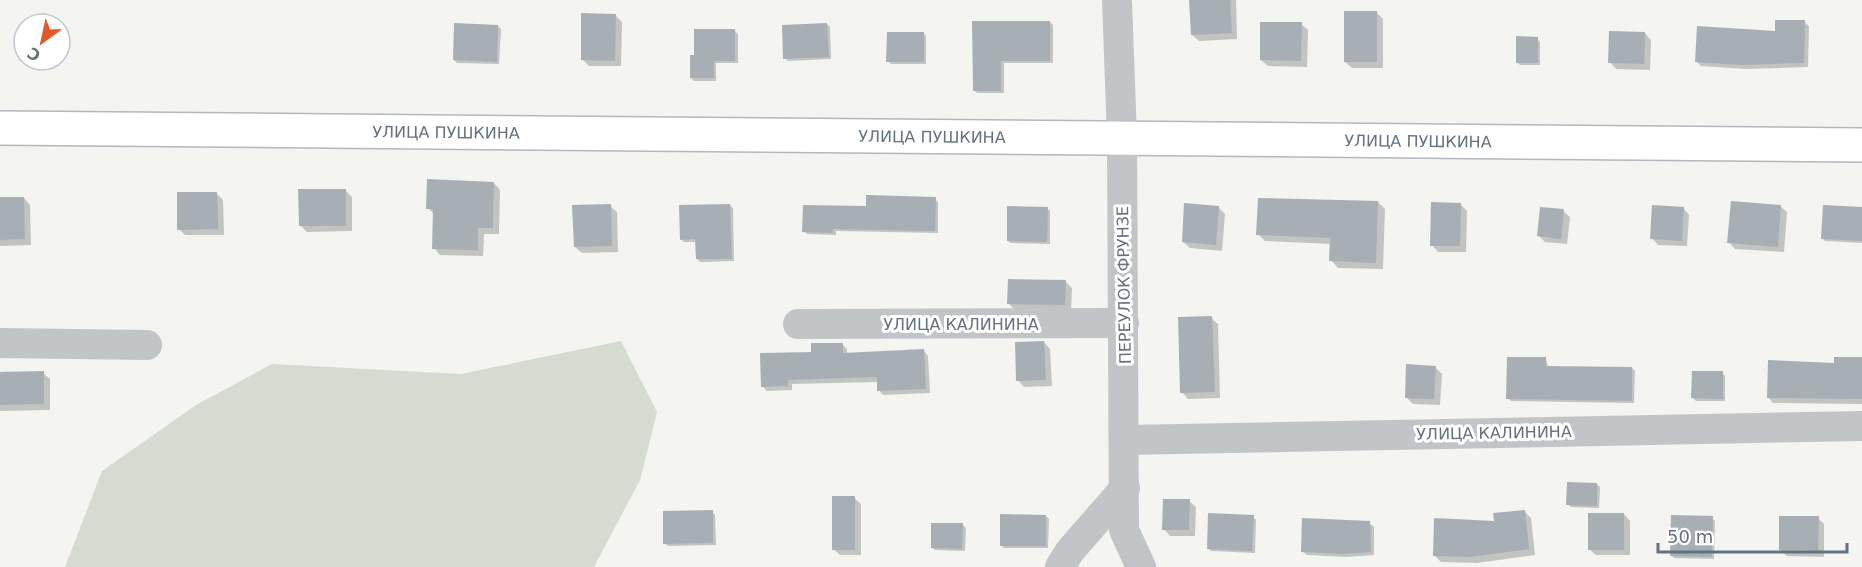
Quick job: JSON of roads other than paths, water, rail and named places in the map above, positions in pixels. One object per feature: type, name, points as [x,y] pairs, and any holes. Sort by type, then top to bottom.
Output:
[{"type":"street","name":"ПЕРЕУЛОК ФРУНЗЕ","points":[[1117,0],[1122,138],[1124,530],[1141,567]]},
{"type":"street","name":"УЛИЦА ПУШКИНА","points":[[0,128],[1862,145]]},
{"type":"street","name":"УЛИЦА КАЛИНИНА","points":[[798,324],[1124,323]]},
{"type":"street","points":[[0,343],[147,345]]},
{"type":"street","name":"УЛИЦА КАЛИНИНА","points":[[1125,440],[1862,426]]},
{"type":"street","points":[[1060,567],[1070,551],[1125,488]]}]
